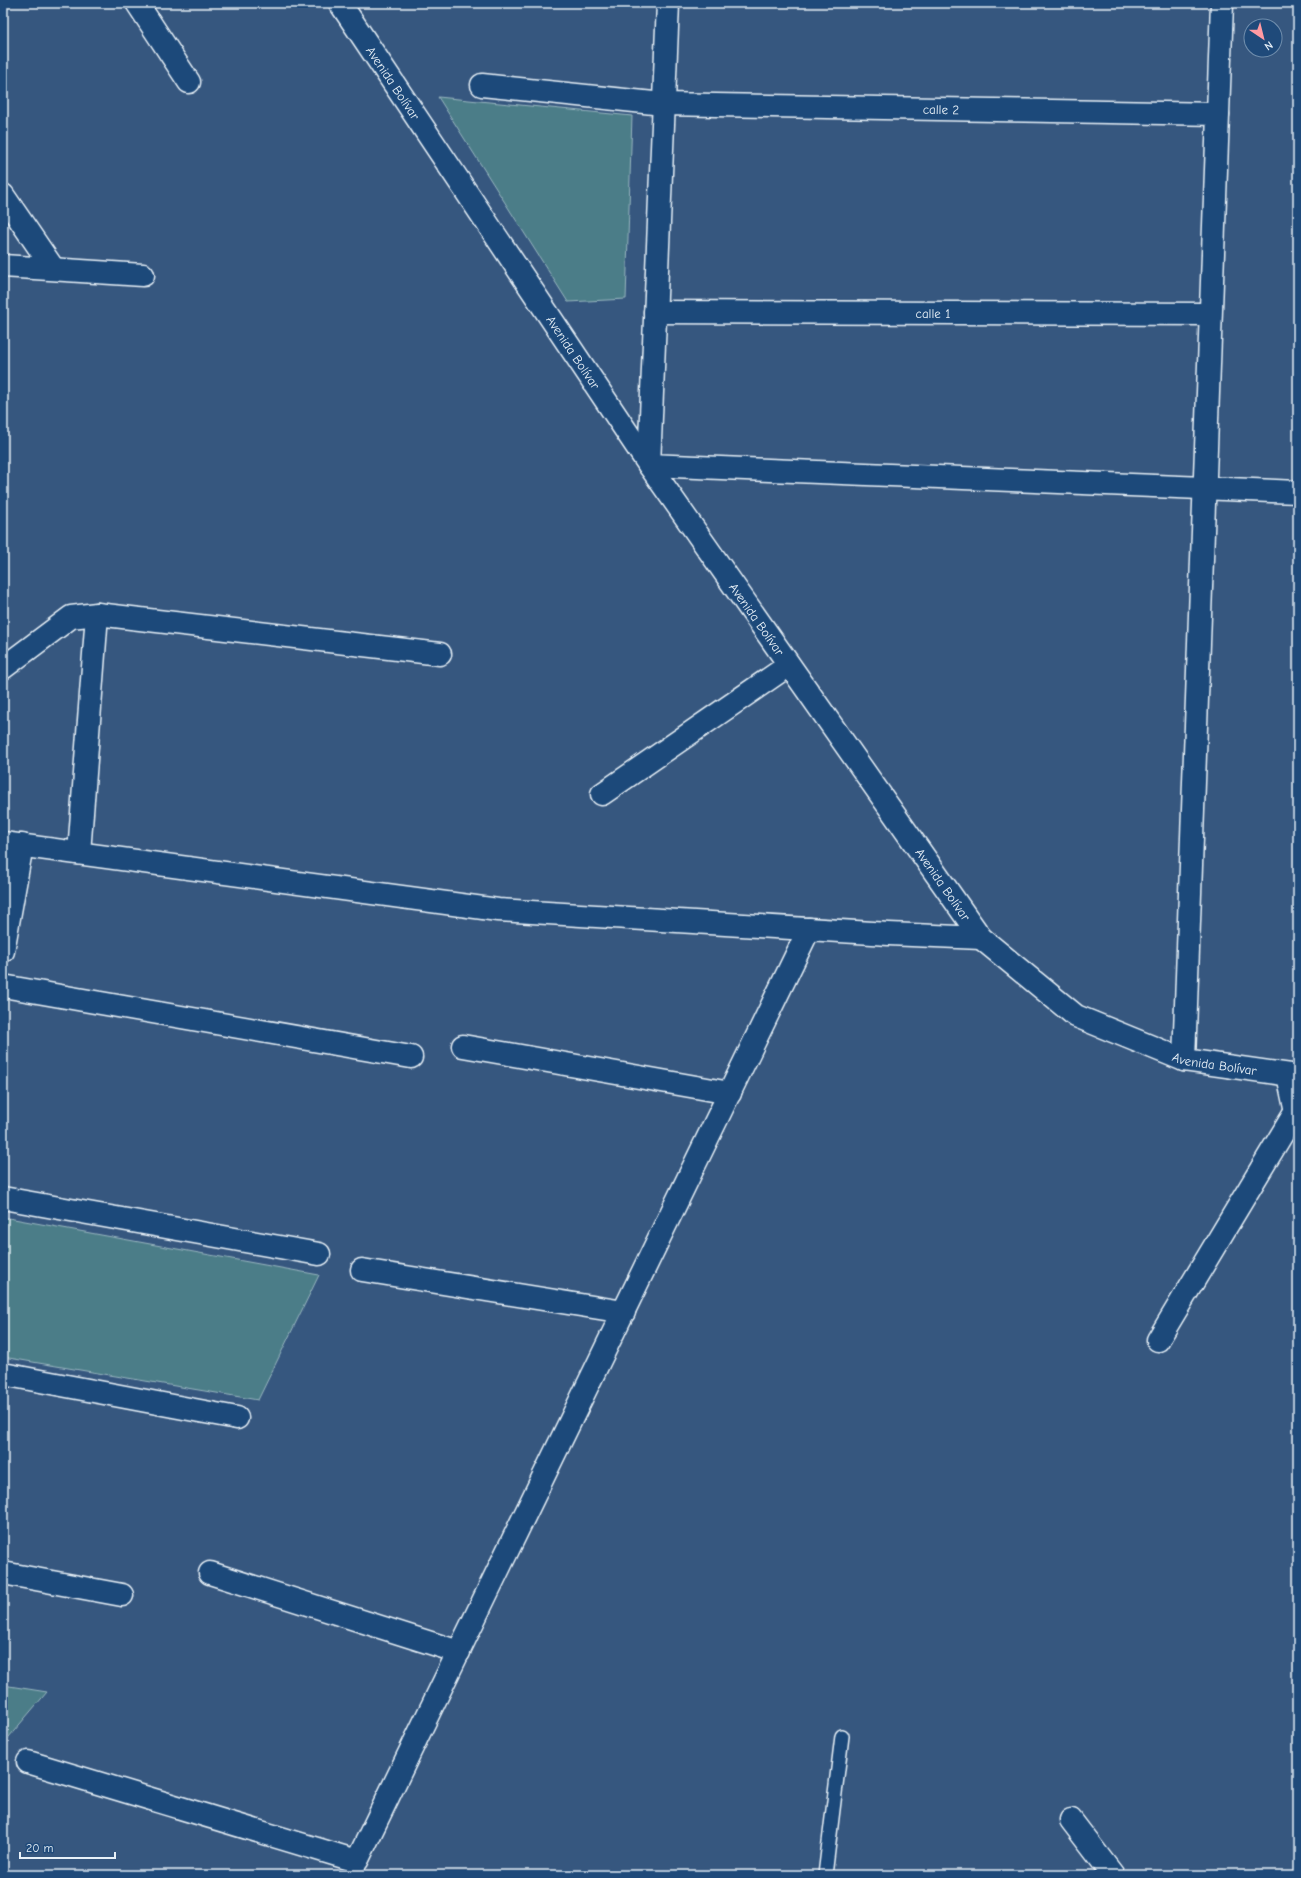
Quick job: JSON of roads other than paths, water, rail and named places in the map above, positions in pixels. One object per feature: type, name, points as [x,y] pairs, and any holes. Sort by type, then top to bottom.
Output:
[{"type":"street","points":[[137,3],[189,82]]},
{"type":"street","name":"Avenida Bolívar","points":[[340,3],[649,465],[981,938],[1076,1016],[1184,1060],[1293,1075]]},
{"type":"street","points":[[668,3],[649,465],[1298,492]]},
{"type":"street","points":[[1184,1060],[1222,3]]},
{"type":"street","name":"calle 2","points":[[482,85],[663,104],[1218,114]]},
{"type":"street","points":[[3,195],[53,268]]},
{"type":"street","points":[[3,266],[53,268],[143,275]]},
{"type":"street","name":"calle 1","points":[[655,312],[1210,314]]},
{"type":"street","points":[[3,668],[71,617],[97,614],[440,654]]},
{"type":"street","points":[[79,853],[97,614]]},
{"type":"street","points":[[602,794],[789,665]]},
{"type":"street","points":[[3,950],[13,844],[498,910],[981,938]]},
{"type":"street","points":[[28,1762],[357,1861],[809,929]]},
{"type":"street","points":[[3,986],[411,1057]]},
{"type":"street","points":[[463,1046],[730,1093]]},
{"type":"street","points":[[1158,1340],[1297,1116],[1293,1075]]},
{"type":"street","points":[[3,1198],[319,1254]]},
{"type":"street","points":[[362,1270],[624,1312]]},
{"type":"street","points":[[3,1374],[238,1418]]},
{"type":"street","points":[[3,1573],[122,1595]]},
{"type":"street","points":[[210,1573],[459,1652]]},
{"type":"street","points":[[1071,1820],[1113,1875]]},
{"type":"lane","points":[[825,1875],[842,1736]]}]
